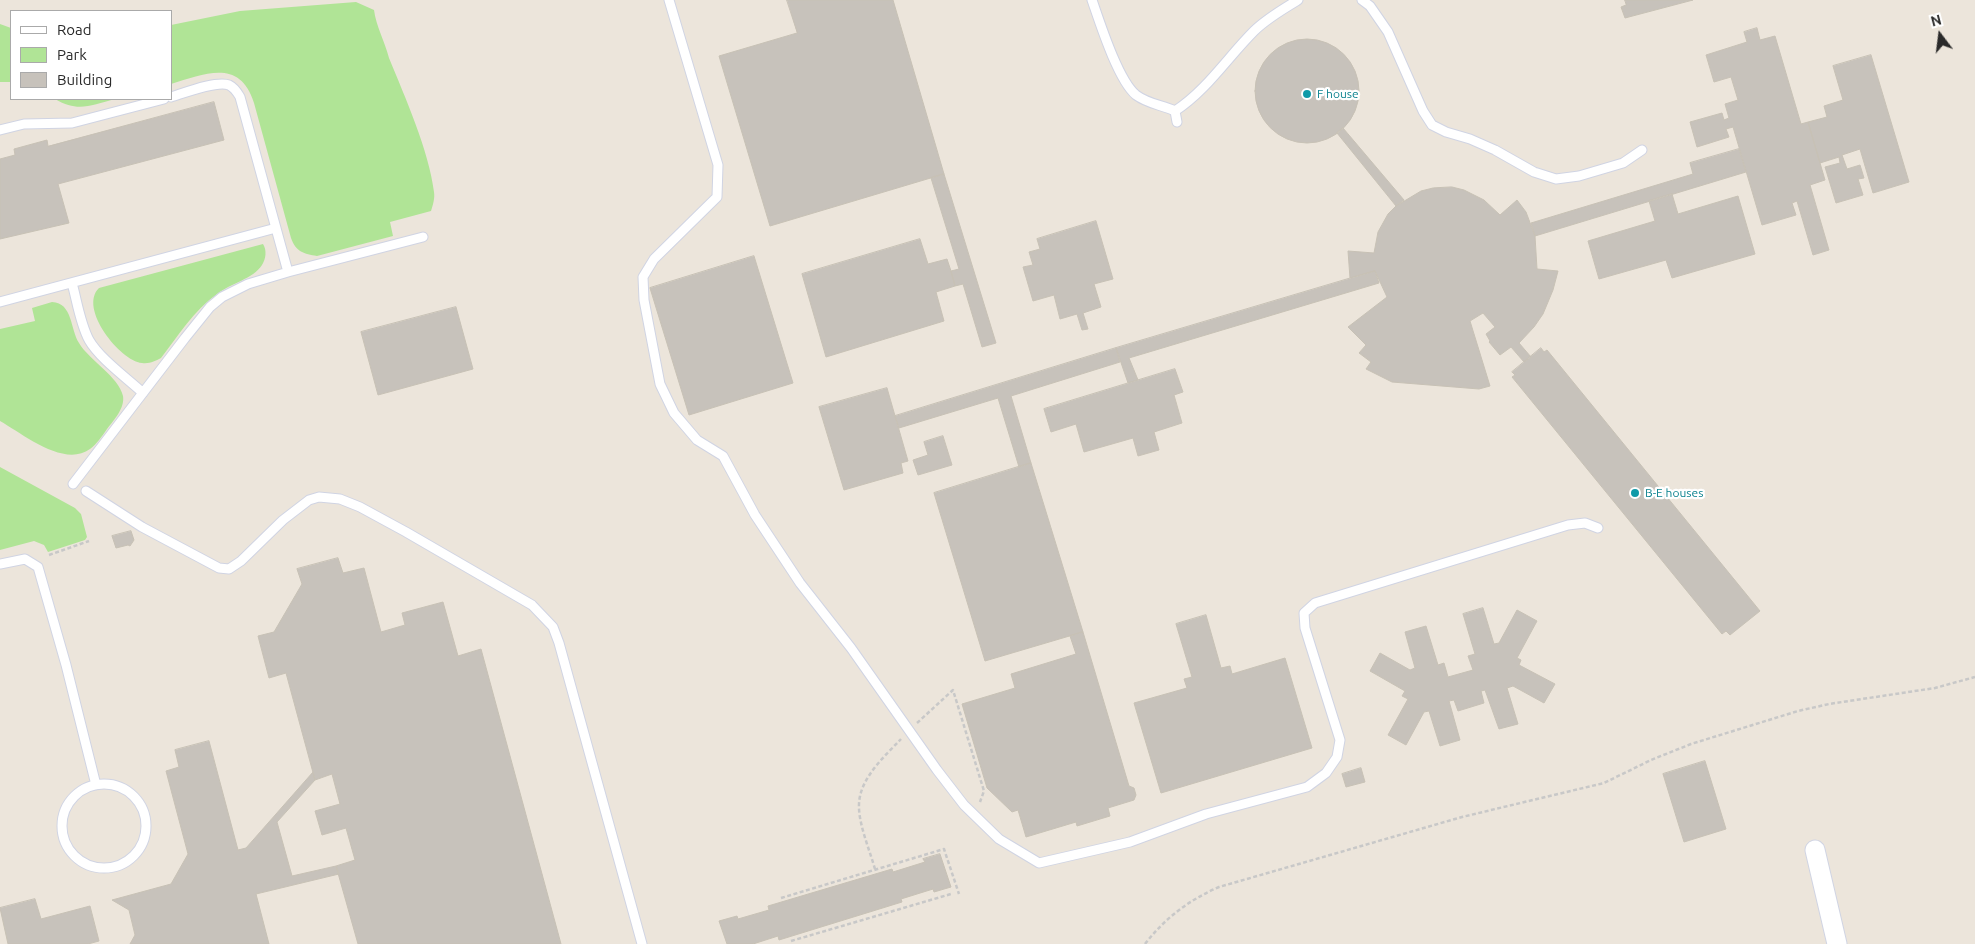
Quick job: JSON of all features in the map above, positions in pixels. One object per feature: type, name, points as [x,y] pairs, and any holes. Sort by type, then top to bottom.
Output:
[{"type":"street","points":[[1815,850],[1837,944]]},
{"type":"lane","points":[[669,0],[718,165],[717,197],[654,259],[643,277],[644,300],[660,384],[674,413],[697,440],[723,456],[755,515],[800,583],[851,648],[964,805],[1000,839],[1039,863],[1130,842],[1206,814],[1307,787],[1326,774],[1337,757],[1340,740],[1304,628],[1304,613],[1315,603],[1568,526],[1585,523],[1598,528]]},
{"type":"lane","points":[[1092,0],[1122,76],[1135,94],[1153,104],[1175,111]]},
{"type":"lane","points":[[1175,111],[1211,82],[1229,58],[1255,30],[1298,0]]},
{"type":"lane","points":[[1362,0],[1375,12],[1388,32],[1423,111],[1432,125],[1446,132],[1478,142],[1534,172],[1556,179],[1579,176],[1623,163],[1642,150]]},
{"type":"lane","points":[[172,97],[220,84],[229,85],[236,90],[240,97],[288,272]]},
{"type":"lane","points":[[0,130],[24,124],[72,123],[160,100]]},
{"type":"lane","points":[[1175,111],[1177,122]]},
{"type":"lane","points":[[0,302],[276,228]]},
{"type":"lane","points":[[73,484],[200,318],[222,298],[248,284],[423,237]]},
{"type":"lane","points":[[72,283],[83,324],[90,340],[100,353],[143,393]]},
{"type":"lane","points":[[86,492],[142,527],[219,568],[228,569],[241,561],[283,520],[309,500],[319,498],[340,499],[360,507],[406,532],[532,604],[553,628],[559,643],[642,944]]},
{"type":"lane","points":[[0,564],[25,559],[38,567],[66,665],[96,785]]},
{"type":"lane","points":[[109,784],[122,788],[133,796],[141,806],[145,819],[145,832],[138,850],[123,864],[110,868],[97,868],[83,863],[72,854],[64,841],[62,827],[64,812],[71,800],[82,790],[96,785],[109,784]]},
{"type":"path","points":[[49,555],[90,541]]},
{"type":"path","points":[[1145,944],[1179,909],[1198,896],[1219,886],[1462,817],[1604,783],[1651,760],[1691,744],[1798,711],[1829,704],[1935,688],[1975,677]]},
{"type":"path","points":[[916,724],[953,690],[984,791],[980,802]]},
{"type":"path","points":[[875,869],[861,819],[860,796],[872,772],[904,736]]},
{"type":"path","points":[[780,898],[944,849],[959,894]]},
{"type":"path","points":[[791,941],[951,894]]},
{"type":"green space","points":[[356,2],[374,10],[389,58],[427,159],[434,192],[431,211],[390,222],[393,236],[317,256],[301,252],[295,246],[291,238],[254,103],[248,89],[240,80],[231,75],[220,73],[196,76],[172,84],[172,25],[240,11]]},
{"type":"green space","points":[[0,24],[10,28],[10,82],[0,82]]},
{"type":"green space","points":[[57,100],[112,100],[85,107],[71,106]]},
{"type":"green space","points":[[263,244],[265,257],[258,270],[209,300],[187,324],[161,358],[150,363],[133,360],[113,344],[104,332],[94,308],[94,297],[99,288]]},
{"type":"green space","points":[[52,302],[59,303],[64,307],[79,343],[116,382],[123,396],[121,409],[116,418],[95,445],[80,454],[56,452],[32,441],[0,421],[0,329],[35,321],[32,308]]},
{"type":"green space","points":[[0,467],[75,508],[81,514],[87,537],[85,540],[48,552],[44,545],[34,541],[0,550]]},
{"type":"building","points":[[787,0],[893,0],[944,174],[770,226],[719,56],[797,33]]},
{"type":"building","points":[[1625,0],[1693,0],[1625,18],[1621,7],[1626,5]]},
{"type":"building","points":[[1757,28],[1760,40],[1775,36],[1801,124],[1808,122],[1825,180],[1810,185],[1829,250],[1813,255],[1797,201],[1792,203],[1796,215],[1762,225],[1733,127],[1726,129],[1729,137],[1697,147],[1690,122],[1722,113],[1724,120],[1729,118],[1725,104],[1738,100],[1731,77],[1714,82],[1706,55],[1747,42],[1744,32]]},
{"type":"building","name":"F house","points":[[1307,39],[1327,43],[1336,48],[1350,62],[1355,71],[1359,91],[1355,111],[1350,120],[1336,134],[1327,139],[1307,143],[1287,139],[1278,134],[1264,120],[1259,111],[1255,91],[1259,71],[1264,62],[1278,48],[1287,43]]},
{"type":"building","points":[[1871,55],[1909,182],[1873,193],[1860,149],[1842,155],[1847,169],[1860,165],[1864,178],[1858,179],[1863,195],[1836,203],[1825,167],[1840,163],[1839,157],[1820,163],[1808,122],[1827,117],[1824,106],[1843,100],[1833,66]]},
{"type":"building","points":[[214,102],[224,140],[58,184],[69,223],[0,239],[0,159],[15,155],[14,149],[47,140],[48,146]]},
{"type":"building","points":[[1343,128],[1404,200],[1396,206],[1337,133]]},
{"type":"building","points":[[1739,149],[1746,172],[1535,236],[1531,223],[1693,174],[1690,163]]},
{"type":"building","points":[[944,174],[996,343],[982,347],[963,284],[955,286],[951,271],[959,269],[931,178]]},
{"type":"building","points":[[1452,187],[1464,190],[1484,200],[1500,215],[1517,200],[1526,212],[1535,236],[1537,269],[1558,271],[1553,290],[1543,314],[1519,343],[1531,357],[1524,362],[1511,347],[1500,355],[1489,342],[1486,334],[1495,327],[1483,313],[1470,321],[1490,386],[1479,389],[1392,382],[1366,369],[1371,362],[1359,353],[1366,345],[1348,327],[1387,297],[1375,271],[1350,278],[1348,251],[1374,253],[1378,232],[1388,214],[1396,206],[1421,191]]},
{"type":"building","points":[[1672,194],[1678,214],[1738,196],[1755,254],[1672,278],[1666,260],[1599,279],[1588,241],[1655,221],[1649,201]]},
{"type":"building","points":[[1096,221],[1113,279],[1094,284],[1101,307],[1083,313],[1088,329],[1082,330],[1077,314],[1060,319],[1054,295],[1033,301],[1023,267],[1033,265],[1029,252],[1040,249],[1037,239]]},
{"type":"building","points":[[920,239],[928,264],[947,259],[951,271],[955,286],[936,292],[944,321],[826,357],[802,274]]},
{"type":"building","points":[[754,256],[793,383],[689,415],[650,288]]},
{"type":"building","points":[[1375,271],[1379,283],[1129,358],[1138,380],[1128,383],[1116,348]]},
{"type":"building","points":[[456,307],[473,369],[378,395],[361,332]]},
{"type":"building","points":[[1116,348],[1120,362],[1011,396],[1031,463],[1019,467],[998,398],[899,428],[895,416]]},
{"type":"building","name":"B-E houses","points":[[1541,348],[1544,352],[1547,350],[1760,611],[1730,635],[1726,631],[1722,634],[1512,377],[1515,375],[1512,372]]},
{"type":"building","points":[[1175,369],[1183,392],[1174,395],[1182,423],[1154,432],[1159,450],[1138,456],[1133,438],[1084,452],[1076,424],[1051,432],[1044,409]]},
{"type":"building","points":[[887,388],[908,461],[901,463],[903,473],[844,490],[819,407]]},
{"type":"building","points":[[943,436],[952,465],[918,475],[913,460],[928,455],[924,442]]},
{"type":"building","points":[[1031,463],[1083,632],[985,661],[934,493]]},
{"type":"building","points":[[131,531],[134,540],[130,546],[116,548],[112,536]]},
{"type":"building","points":[[338,558],[343,573],[364,568],[381,632],[405,625],[402,613],[443,602],[458,656],[481,649],[561,944],[358,944],[336,866],[355,860],[346,828],[322,835],[315,811],[340,804],[332,774],[315,780],[286,673],[269,678],[258,636],[274,632],[302,584],[297,569]]},
{"type":"building","points":[[1483,608],[1494,644],[1499,643],[1517,610],[1537,621],[1517,658],[1521,660],[1519,665],[1555,684],[1544,703],[1513,686],[1507,688],[1518,724],[1499,729],[1485,690],[1481,691],[1484,703],[1458,711],[1454,700],[1449,701],[1460,740],[1440,746],[1429,711],[1424,712],[1406,745],[1388,735],[1408,699],[1402,696],[1405,691],[1370,671],[1380,653],[1410,670],[1415,668],[1405,632],[1426,626],[1438,665],[1444,663],[1448,677],[1473,670],[1468,656],[1475,654],[1463,614]]},
{"type":"building","points":[[1206,615],[1221,668],[1230,666],[1232,674],[1285,658],[1312,748],[1161,793],[1134,703],[1187,688],[1184,679],[1192,677],[1176,624]]},
{"type":"building","points":[[1083,632],[1129,786],[1134,788],[1136,795],[1134,800],[1108,808],[1110,816],[1077,826],[1076,822],[1026,837],[1018,810],[1012,812],[987,788],[962,704],[1015,688],[1011,674],[1076,654],[1070,636]]},
{"type":"building","points":[[209,741],[238,850],[246,848],[313,772],[315,780],[277,822],[292,876],[336,866],[339,874],[256,894],[269,944],[130,944],[135,935],[129,910],[112,900],[171,884],[188,854],[166,771],[179,767],[175,750]]},
{"type":"building","points":[[1705,761],[1726,829],[1684,842],[1663,774]]},
{"type":"building","points":[[1361,768],[1365,782],[1346,787],[1342,774]]},
{"type":"building","points":[[940,854],[951,887],[934,892],[933,889],[901,899],[902,902],[779,940],[778,936],[753,944],[727,944],[719,921],[737,916],[738,919],[769,910],[768,906],[892,869],[893,872],[925,862],[923,859]]},
{"type":"building","points":[[35,899],[41,919],[90,906],[99,941],[88,944],[8,944],[0,908]]},
{"type":"place","name":"F house","points":[[1307,94]]},
{"type":"place","name":"B-E houses","points":[[1635,493]]}]
